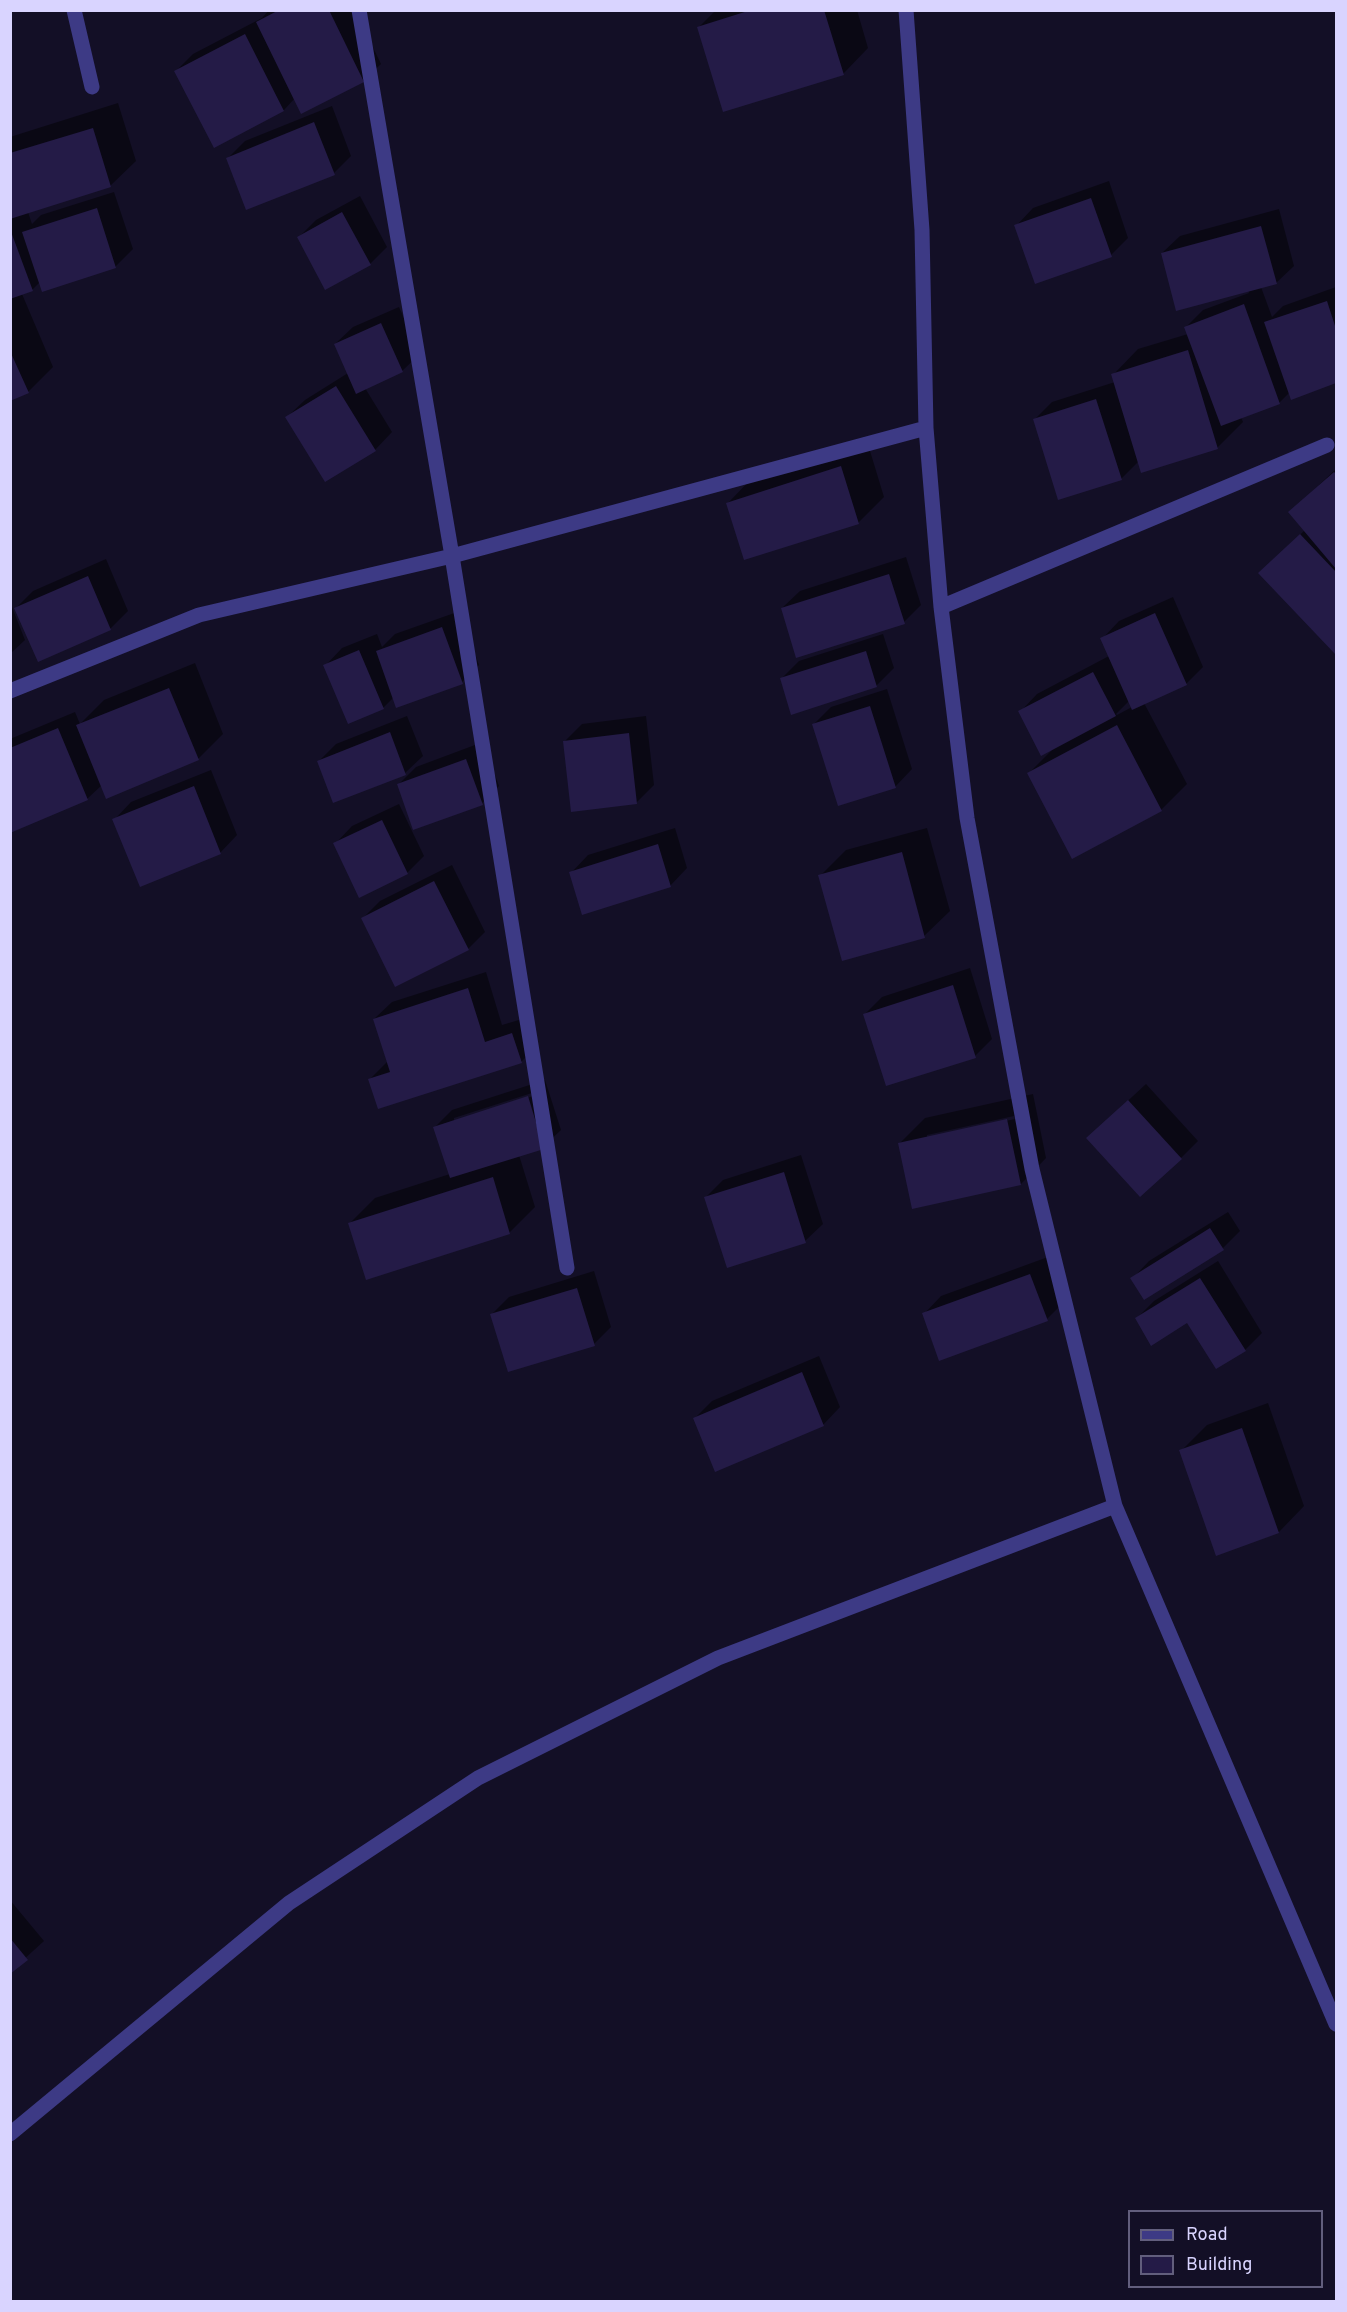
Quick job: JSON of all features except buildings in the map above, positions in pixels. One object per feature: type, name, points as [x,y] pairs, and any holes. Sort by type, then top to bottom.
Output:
[{"type":"street","points":[[74,10],[92,87]]},
{"type":"street","points":[[359,10],[452,556],[567,1269]]},
{"type":"street","points":[[906,10],[922,230],[926,428],[941,607],[967,818],[1032,1169],[1115,1506],[1336,2024]]},
{"type":"street","points":[[10,691],[199,615],[452,556],[926,428]]},
{"type":"street","points":[[941,607],[1327,445]]},
{"type":"street","points":[[10,2134],[289,1904],[478,1778],[718,1658],[1115,1506]]}]
